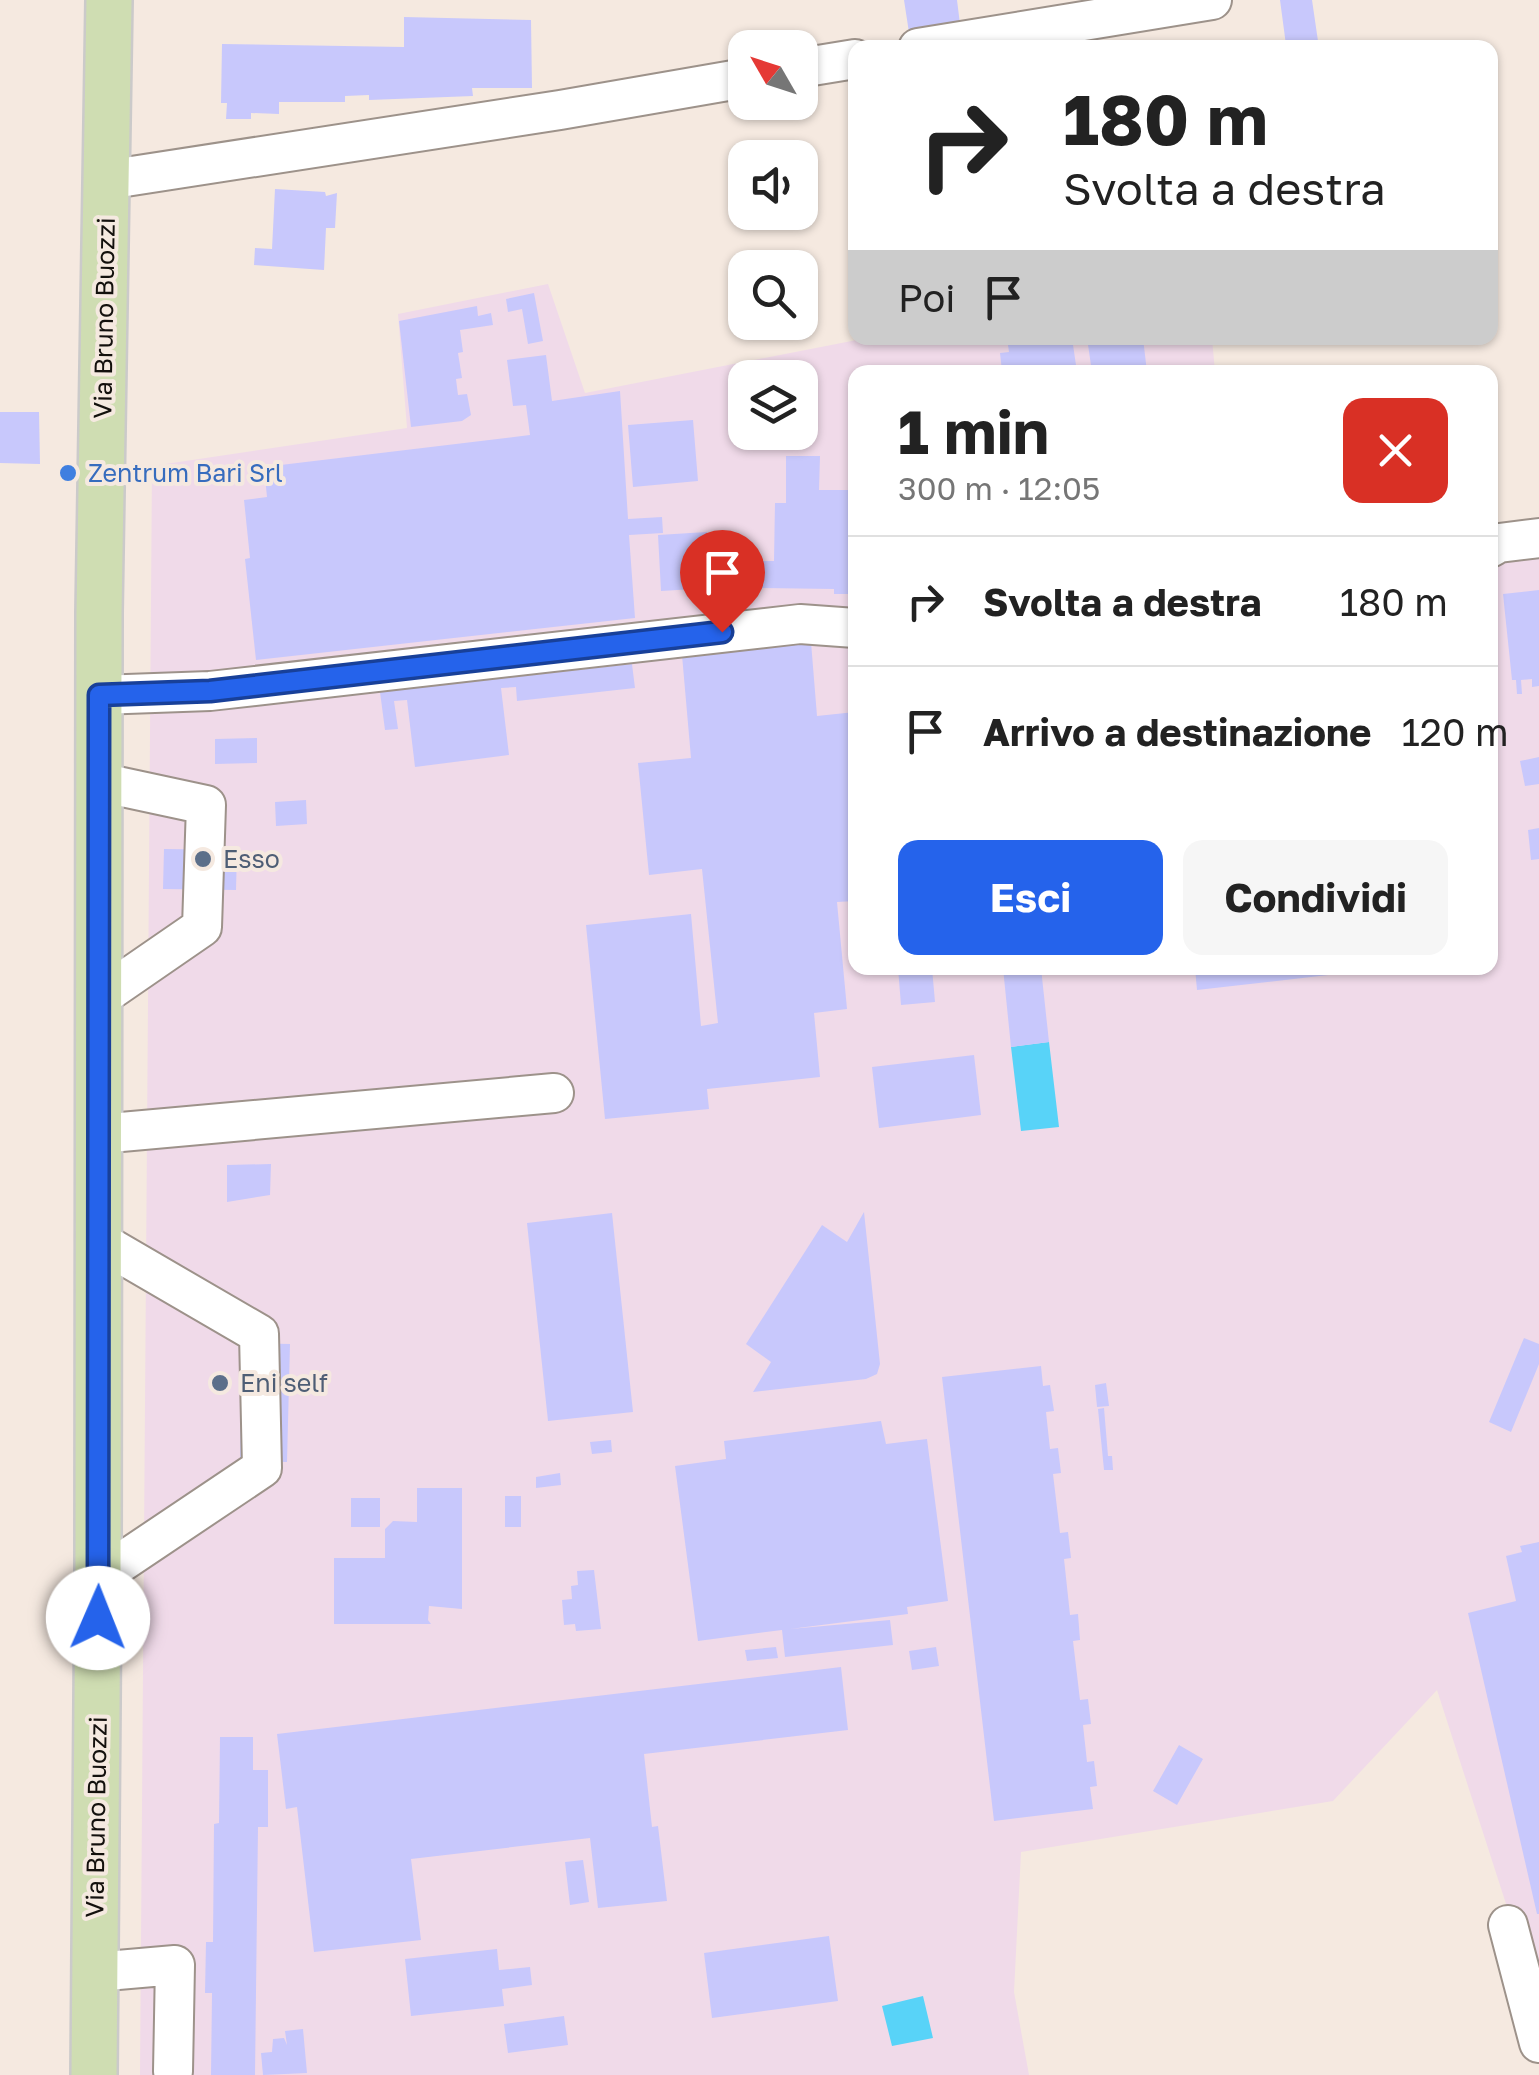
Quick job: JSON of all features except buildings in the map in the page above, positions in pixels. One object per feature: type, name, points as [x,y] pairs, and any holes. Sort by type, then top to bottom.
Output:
[{"type":"main road","name":"Via Bruno Buozzi","points":[[94,2075],[99,695],[109,0]]},
{"type":"street","points":[[967,40],[1212,0]]},
{"type":"street","points":[[818,65],[848,59]]},
{"type":"street","points":[[106,180],[728,81]]},
{"type":"street","points":[[1498,544],[1539,538]]},
{"type":"street","points":[[99,695],[210,691],[800,624],[848,627]]},
{"type":"street","points":[[99,782],[206,805],[202,927],[99,998]]},
{"type":"street","points":[[99,1134],[554,1094]]},
{"type":"street","points":[[98,1578],[262,1468],[259,1334],[99,1241]]},
{"type":"street","points":[[1508,1924],[1539,2043]]},
{"type":"street","points":[[95,1972],[175,1966],[173,2071]]},
{"type":"shaded area","points":[[548,284],[585,393],[728,365],[728,450],[818,450],[818,360],[754,360],[848,342],[848,345],[1213,345],[1214,365],[848,365],[848,975],[1498,975],[1498,540],[1539,537],[1539,2006],[1437,1690],[1333,1801],[1021,1852],[1014,1992],[1029,2075],[140,2075],[152,466],[407,428],[398,314]]},
{"type":"water","points":[[1049,1042],[1059,1127],[1021,1131],[1011,1047]]},
{"type":"water","points":[[923,1996],[933,2038],[892,2046],[882,2006]]},
{"type":"place","name":"Zentrum Bari Srl","points":[[68,473]]},
{"type":"place","name":"Esso","points":[[203,859]]},
{"type":"place","name":"Eni self","points":[[220,1383]]},
{"type":"route","points":[[98,1618],[99,695],[210,691],[722,632]]}]
